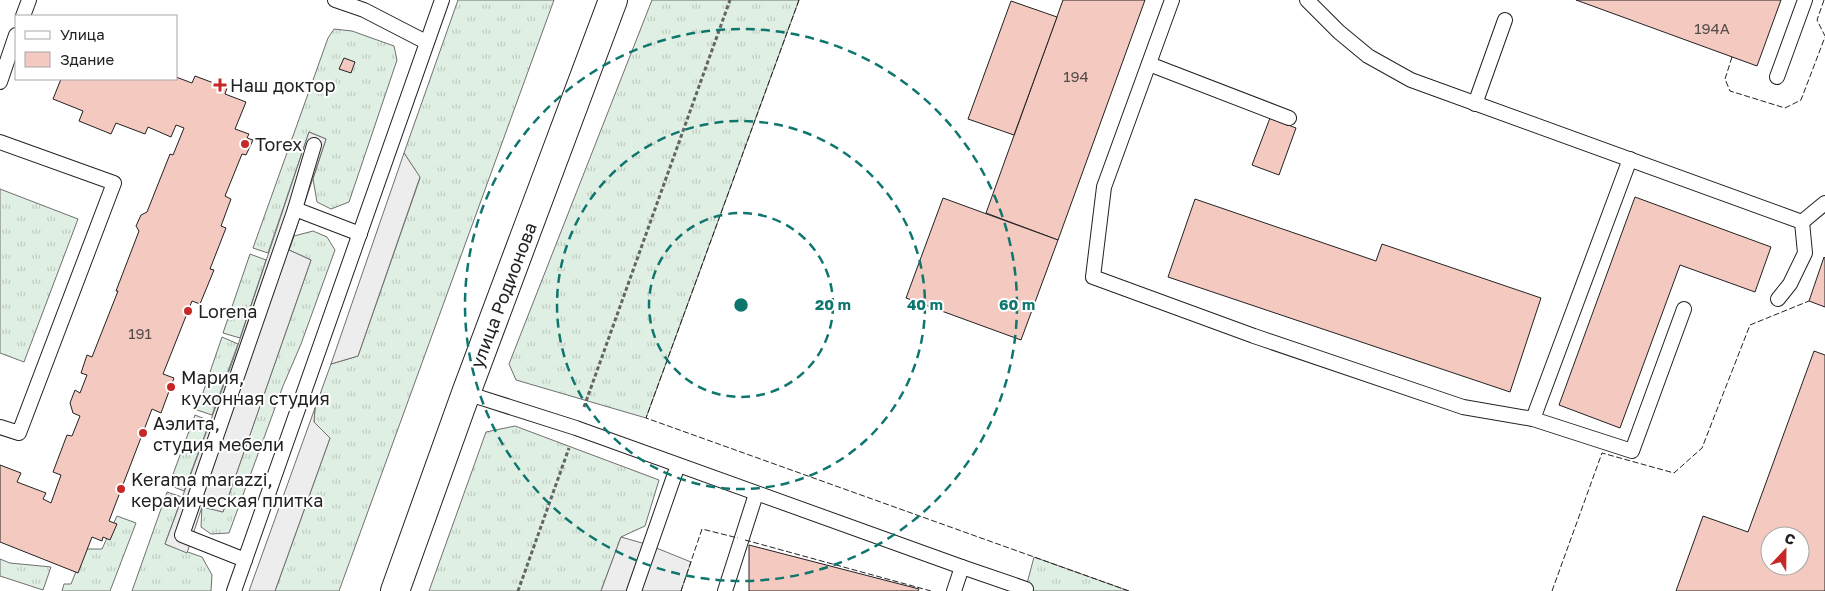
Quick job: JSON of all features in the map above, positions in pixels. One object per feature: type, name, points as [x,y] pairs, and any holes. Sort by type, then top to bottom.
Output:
[{"type":"main road","name":"улица Родионова","points":[[395,591],[466,393],[613,0]]},
{"type":"lane","points":[[23,15],[29,0]]},
{"type":"lane","points":[[335,0],[366,5],[426,42]]},
{"type":"lane","points":[[234,591],[442,0]]},
{"type":"lane","points":[[1172,0],[1104,187],[1093,277],[1254,336],[1463,407],[1532,419],[1632,451],[1684,309]]},
{"type":"lane","points":[[1307,0],[1339,32],[1368,56],[1411,80],[1802,222]]},
{"type":"lane","points":[[1777,77],[1805,0]]},
{"type":"lane","points":[[1475,104],[1505,20]]},
{"type":"lane","points":[[0,82],[15,38]]},
{"type":"lane","points":[[1149,64],[1289,118]]},
{"type":"lane","points":[[0,142],[114,183],[19,434],[0,426]]},
{"type":"lane","points":[[245,560],[182,535],[295,209],[314,145]]},
{"type":"lane","points":[[1532,419],[1630,159]]},
{"type":"lane","points":[[1802,222],[1825,202]]},
{"type":"lane","points":[[295,209],[360,234]]},
{"type":"lane","points":[[1778,300],[1790,284],[1805,253],[1802,222]]},
{"type":"lane","points":[[466,393],[576,428],[962,568],[1026,589]]},
{"type":"lane","points":[[634,591],[678,465]]},
{"type":"lane","points":[[725,591],[756,494]]},
{"type":"lane","points":[[954,591],[962,568]]},
{"type":"path","points":[[518,591],[730,0]]},
{"type":"green space","points":[[458,0],[554,0],[339,591],[275,591],[330,438],[314,422],[315,408],[331,364],[358,356],[420,178],[404,153]]},
{"type":"green space","points":[[652,0],[799,0],[646,418],[516,380],[509,364]]},
{"type":"green space","points":[[334,29],[352,31],[394,46],[397,60],[349,202],[331,209],[317,202],[313,179],[326,139],[309,132],[268,253],[253,248],[328,38]]},
{"type":"green space","points":[[0,189],[78,219],[24,362],[0,353]]},
{"type":"green space","points":[[313,231],[327,237],[335,250],[229,533],[211,534],[201,527],[202,506],[223,512],[311,260],[289,250],[294,236]]},
{"type":"green space","points":[[250,254],[266,260],[240,338],[223,333]]},
{"type":"green space","points":[[222,337],[238,344],[212,415],[197,410]]},
{"type":"green space","points":[[195,415],[210,421],[184,491],[169,485]]},
{"type":"green space","points":[[515,426],[659,480],[645,526],[621,537],[601,591],[429,591],[486,432]]},
{"type":"green space","points":[[167,492],[182,497],[165,544],[202,557],[212,575],[211,591],[132,591]]},
{"type":"green space","points":[[117,516],[136,523],[110,591],[62,591],[64,584],[71,584],[85,549],[102,549]]},
{"type":"green space","points":[[1034,557],[1129,591],[1025,591]]},
{"type":"green space","points":[[0,559],[10,563],[51,567],[43,590],[0,576]]},
{"type":"shaded area","points":[[309,132],[326,139],[289,250],[311,260],[223,512],[202,507],[187,553],[165,544],[233,360]]},
{"type":"shaded area","points":[[404,153],[420,177],[358,356],[331,364]]},
{"type":"shaded area","points":[[315,408],[314,422],[330,438],[275,591],[249,591]]},
{"type":"shaded area","points":[[621,537],[649,545],[691,562],[681,591],[601,591]]},
{"type":"building","points":[[1063,0],[1145,0],[1058,240],[986,213]]},
{"type":"building","points":[[1576,0],[1781,0],[1757,66]]},
{"type":"building","points":[[1011,1],[1057,17],[1014,135],[968,119]]},
{"type":"building","points":[[344,58],[355,62],[351,73],[339,69]]},
{"type":"building","points":[[195,76],[227,88],[225,94],[246,102],[235,129],[249,134],[247,138],[253,140],[246,155],[242,154],[225,196],[231,199],[221,226],[226,228],[210,269],[214,270],[200,304],[192,301],[163,374],[174,378],[161,413],[152,409],[109,521],[117,524],[110,540],[103,537],[102,541],[92,537],[78,573],[0,542],[0,465],[21,473],[17,482],[46,493],[43,499],[51,503],[61,475],[53,472],[67,435],[72,436],[80,416],[73,413],[70,403],[75,390],[80,393],[87,375],[81,373],[87,355],[92,357],[118,291],[116,291],[139,231],[136,226],[141,215],[147,212],[170,154],[173,155],[184,128],[176,125],[171,137],[148,127],[145,134],[116,123],[111,134],[79,121],[83,111],[53,99],[61,80],[178,80],[178,78],[192,83]]},
{"type":"building","points":[[1270,118],[1296,128],[1279,175],[1252,165]]},
{"type":"building","points":[[1635,197],[1771,247],[1755,292],[1680,265],[1620,428],[1559,405]]},
{"type":"building","points":[[943,198],[1058,240],[1021,340],[906,298]]},
{"type":"building","points":[[1195,199],[1376,261],[1382,244],[1541,298],[1510,392],[1168,277]]},
{"type":"building","points":[[1825,258],[1825,307],[1809,301]]},
{"type":"building","points":[[1814,351],[1825,355],[1825,591],[1676,591],[1703,516],[1748,532]]},
{"type":"building","points":[[749,545],[919,589],[918,591],[749,591]]},
{"type":"fence","points":[[799,0],[646,418],[1129,591]]},
{"type":"fence","points":[[1824,0],[1817,20],[1825,36]]},
{"type":"fence","points":[[1732,57],[1725,79],[1730,91],[1785,108],[1801,100],[1825,37]]},
{"type":"fence","points":[[1552,591],[1602,453],[1674,473],[1702,448],[1750,325],[1809,301]]},
{"type":"fence","points":[[681,591],[702,529],[738,538]]},
{"type":"fence","points":[[745,540],[931,591]]},
{"type":"place","name":"Наш доктор","points":[[220,85]]},
{"type":"place","name":"Torex","points":[[245,144]]},
{"type":"place","name":"Lorena","points":[[188,311]]},
{"type":"place","name":"Мария, кухонная студия","points":[[171,387]]},
{"type":"place","name":"Аэлита, студия мебели","points":[[143,433]]},
{"type":"place","name":"Kerama marazzi, керамическая плитка","points":[[121,489]]}]
